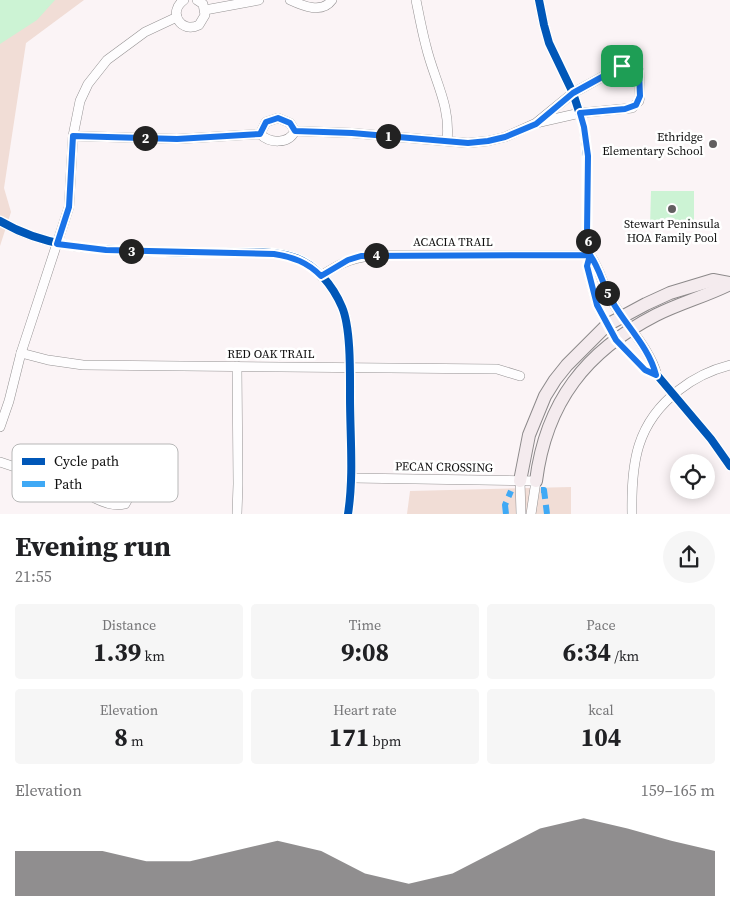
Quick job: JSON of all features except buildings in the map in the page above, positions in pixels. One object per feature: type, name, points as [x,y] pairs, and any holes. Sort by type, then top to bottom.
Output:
[{"type":"main road","points":[[520,481],[529,435],[545,396],[567,365],[607,325],[670,293],[713,280],[730,283]]},
{"type":"main road","points":[[536,481],[539,457],[547,428],[564,395],[592,360],[631,329],[670,308],[710,294],[730,283]]},
{"type":"street","points":[[184,0],[178,6],[176,17],[183,26],[194,27],[203,20],[205,10],[203,4],[197,0]]},
{"type":"street","points":[[205,10],[259,0]]},
{"type":"street","points":[[290,0],[316,8],[328,5],[332,0]]},
{"type":"street","points":[[416,0],[426,47],[446,105],[449,129],[448,141]]},
{"type":"street","points":[[545,0],[540,5],[549,43],[573,93],[584,127],[587,148],[587,233],[590,255],[587,266],[597,305],[616,340],[645,370],[656,375],[711,440],[730,466]]},
{"type":"street","points":[[0,427],[9,401],[21,353],[69,207],[73,136],[80,101],[88,84],[107,60],[134,38],[154,26],[176,17]]},
{"type":"street","points":[[295,131],[352,133],[468,143],[488,141],[505,137],[536,124],[580,113],[625,109],[636,105],[640,96],[639,71],[632,65],[622,66],[573,93],[536,124]]},
{"type":"street","points":[[260,134],[266,122],[278,118],[290,123],[295,131]]},
{"type":"street","points":[[73,136],[177,139],[260,134],[268,140],[279,141],[289,139],[295,131]]},
{"type":"street","points":[[0,221],[10,227],[57,244],[106,250],[274,254],[298,259],[316,270],[336,294],[346,318],[350,366],[352,478],[348,514]]},
{"type":"street","points":[[590,255],[597,265],[610,299],[654,365],[656,375]]},
{"type":"street","name":"ACACIA TRAIL","points":[[321,276],[342,262],[361,256],[590,255]]},
{"type":"street","name":"RED OAK TRAIL","points":[[21,353],[48,360],[83,365],[497,368],[520,376]]},
{"type":"street","points":[[632,514],[634,466],[642,435],[652,418],[672,395],[692,379],[730,365]]},
{"type":"street","points":[[237,366],[237,514]]},
{"type":"street","points":[[0,462],[12,466]]},
{"type":"street","name":"PECAN CROSSING","points":[[352,478],[536,481]]},
{"type":"street","points":[[520,481],[521,514]]},
{"type":"street","points":[[531,514],[536,481]]},
{"type":"street","points":[[108,502],[125,504],[126,502]]},
{"type":"shaded area","points":[[0,0],[84,0],[26,43],[4,188],[11,212],[0,246]]},
{"type":"shaded area","points":[[0,0],[55,0],[37,20],[0,44]]},
{"type":"shaded area","name":"Stewart Peninsula HOA Family Pool","points":[[651,191],[694,191],[694,228],[650,227]]},
{"type":"shaded area","points":[[571,487],[571,514],[407,514],[410,491]]},
{"type":"marked path","points":[[541,490],[544,490],[547,514]]},
{"type":"marked path","points":[[506,514],[505,505],[511,491]]},
{"type":"cycle path","points":[[539,0],[549,43],[573,93],[584,127],[587,156],[587,233],[590,255],[587,266],[597,305],[616,340],[645,370],[657,375],[711,439],[730,466]]},
{"type":"cycle path","points":[[0,221],[34,237],[87,248],[196,253],[274,253],[301,260],[316,270],[329,284],[338,299],[347,327],[350,364],[351,456],[348,514]]},
{"type":"place","name":"Ethridge Elementary School","points":[[713,144]]},
{"type":"place","name":"Stewart Peninsula HOA Family Pool","points":[[672,209]]},
{"type":"route","points":[[622,66],[573,93],[536,124],[505,137],[488,141],[468,143],[352,133],[295,131],[290,123],[278,118],[266,122],[261,128],[260,134],[177,139],[73,136],[69,207],[57,244],[106,250],[274,254],[298,259],[316,270],[321,276],[336,265],[361,256],[590,255],[597,265],[610,299],[645,350],[654,365],[656,375],[645,370],[616,340],[597,305],[587,266],[590,255],[587,233],[588,156],[580,113],[625,109],[636,105],[640,96],[639,71],[632,65],[622,66]]}]
